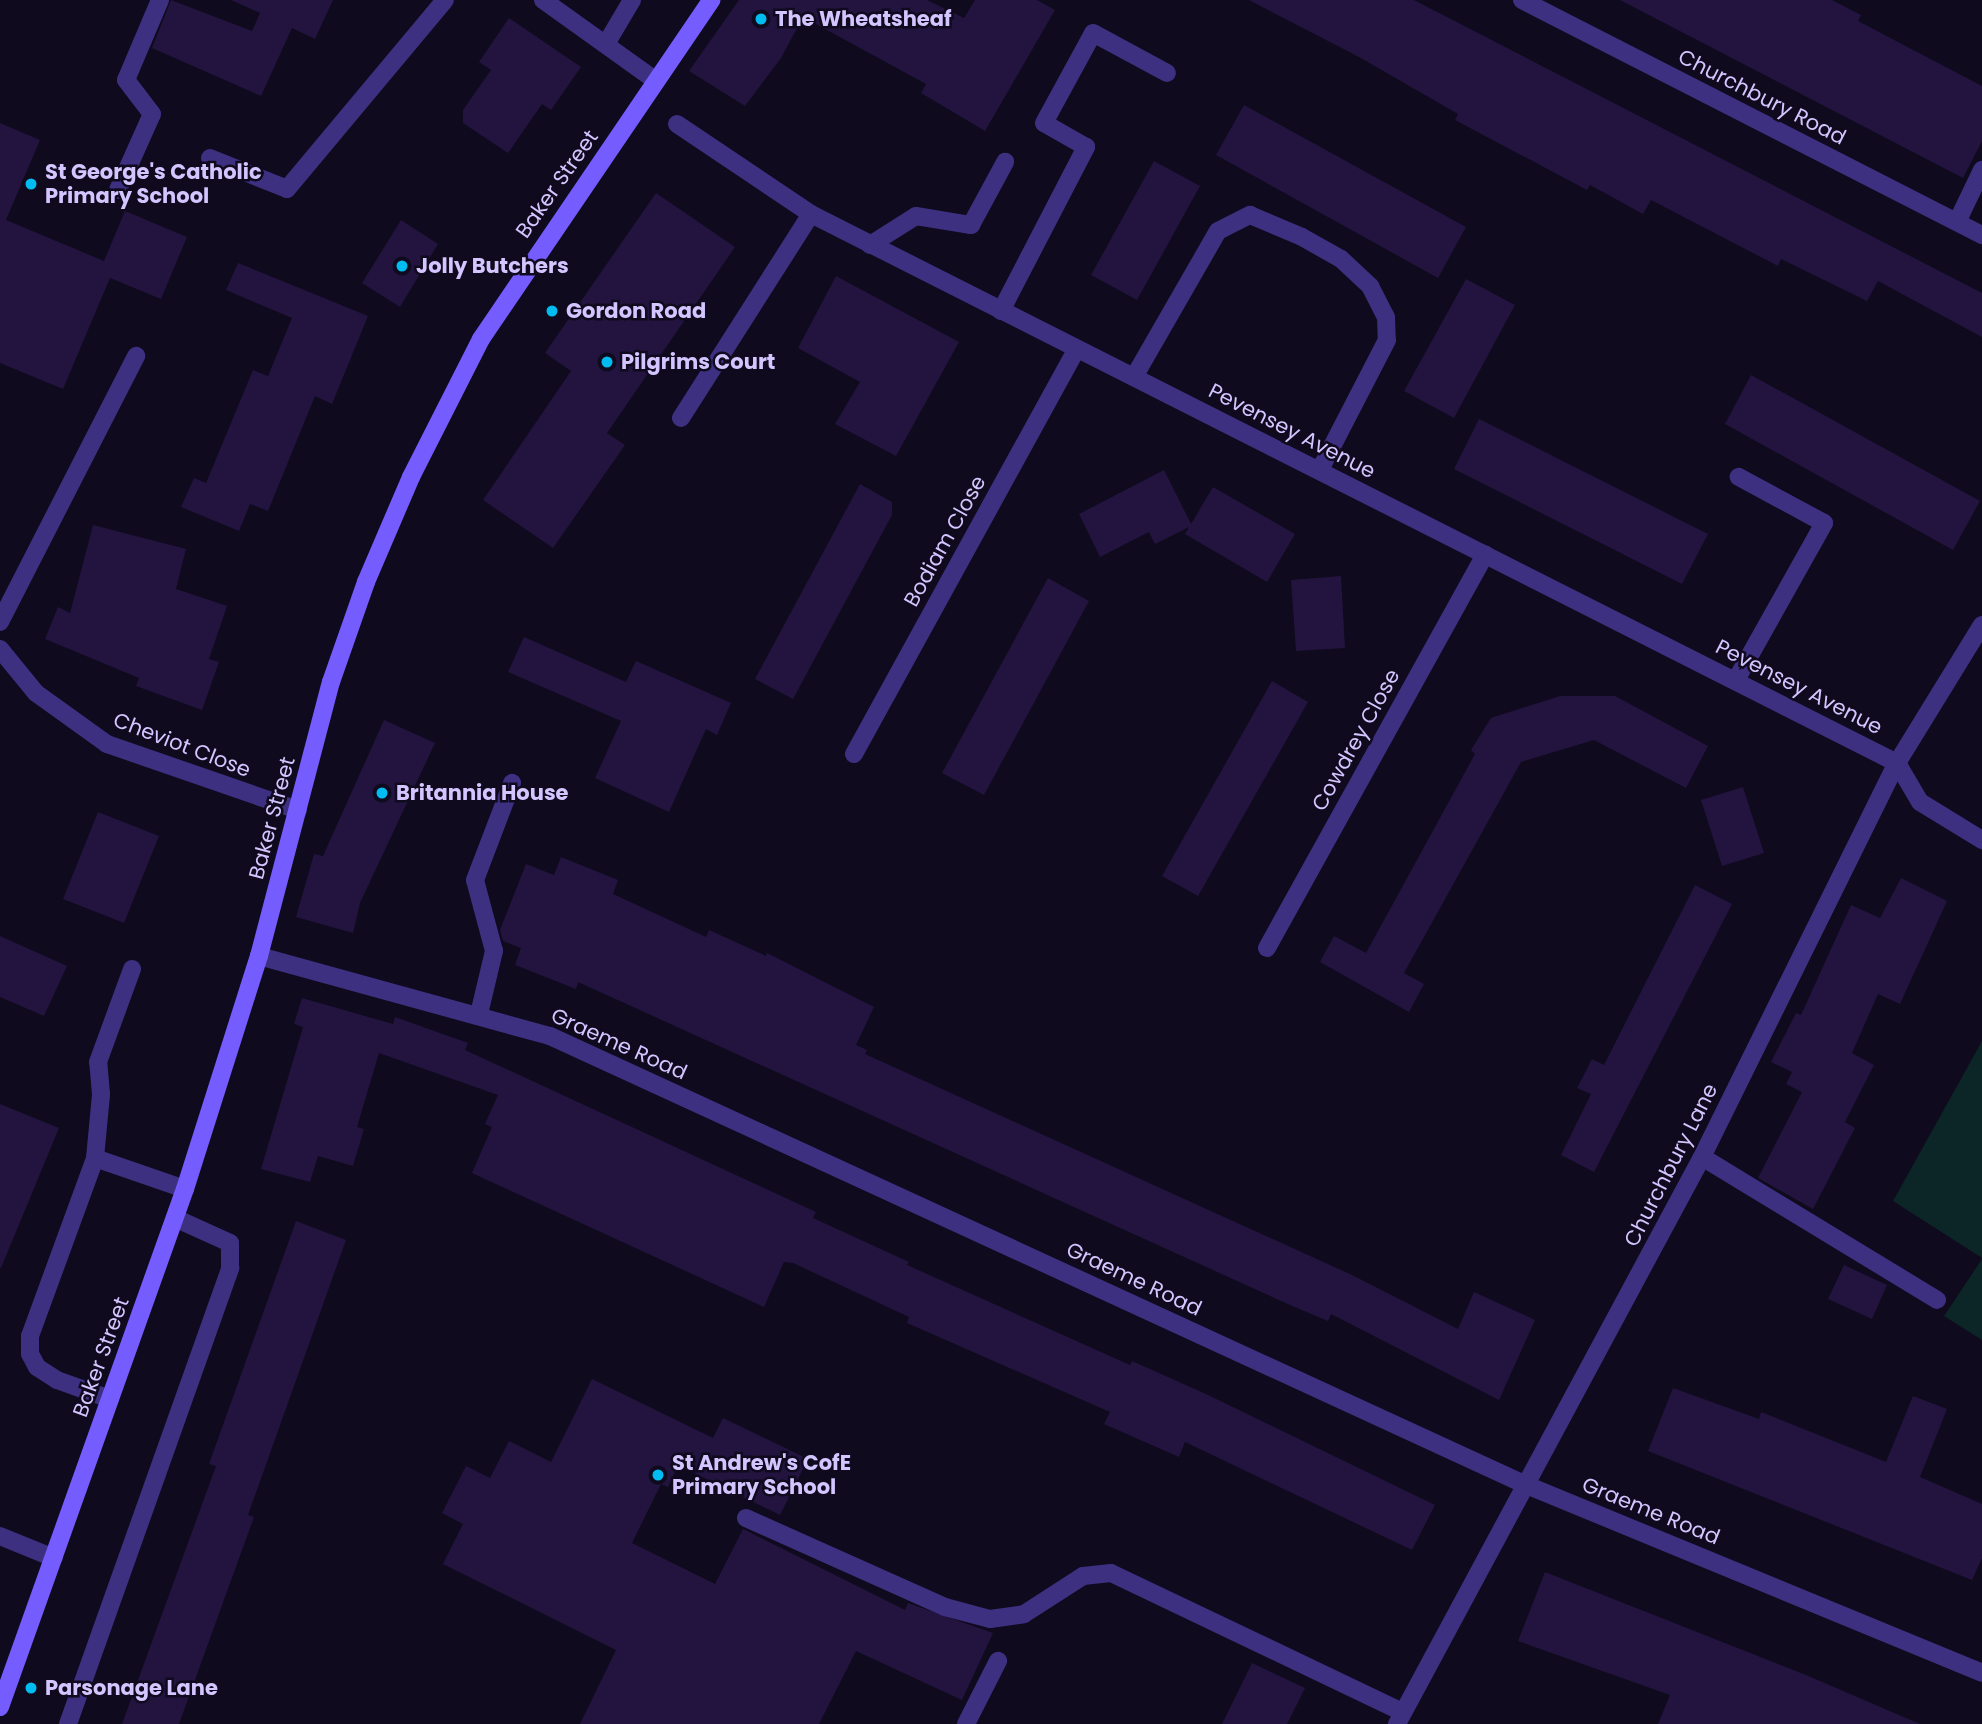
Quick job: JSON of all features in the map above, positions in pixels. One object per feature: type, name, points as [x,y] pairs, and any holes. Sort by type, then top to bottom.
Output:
[{"type":"street","points":[[118,190],[152,114],[125,80],[160,0]]},
{"type":"street","points":[[210,158],[287,189],[445,0]]},
{"type":"street","points":[[543,0],[656,80]]},
{"type":"street","points":[[606,44],[632,0]]},
{"type":"street","name":"Baker Street","points":[[0,1707],[185,1189],[259,956],[335,670],[366,582],[411,477],[481,339],[711,0]]},
{"type":"street","name":"Churchbury Road","points":[[1522,0],[1982,235]]},
{"type":"street","points":[[1001,311],[1086,146],[1044,123],[1093,33],[1167,73]]},
{"type":"street","name":"Pevensey Avenue","points":[[677,124],[811,214],[870,245],[1897,763]]},
{"type":"street","points":[[870,245],[916,216],[971,225],[1005,162]]},
{"type":"street","points":[[1956,222],[1982,170]]},
{"type":"street","points":[[681,418],[811,214]]},
{"type":"street","points":[[1134,377],[1218,230],[1250,215],[1302,237],[1341,259],[1370,286],[1386,317],[1387,340],[1320,470]]},
{"type":"street","name":"Bodiam Close","points":[[853,754],[1076,350]]},
{"type":"street","points":[[0,622],[136,356]]},
{"type":"street","points":[[1736,680],[1824,523],[1739,477]]},
{"type":"street","name":"Cowdrey Close","points":[[1267,948],[1485,554]]},
{"type":"street","name":"Churchbury Lane","points":[[1400,1718],[1702,1157],[1897,763],[1982,625]]},
{"type":"street","name":"Cheviot Close","points":[[0,649],[36,693],[107,744],[298,810]]},
{"type":"street","points":[[1897,763],[1920,802],[1982,840]]},
{"type":"street","points":[[479,1014],[494,951],[475,880],[512,783]]},
{"type":"street","name":"Graeme Road","points":[[259,956],[479,1014],[550,1036],[1524,1484],[1982,1673]]},
{"type":"street","points":[[110,1399],[57,1380],[37,1367],[30,1354],[30,1336],[95,1158],[101,1094],[99,1062],[132,969]]},
{"type":"street","points":[[1702,1157],[1937,1300]]},
{"type":"street","points":[[95,1158],[185,1189]]},
{"type":"street","points":[[68,1724],[230,1268],[230,1243],[175,1218]]},
{"type":"street","points":[[746,1518],[945,1607],[990,1619],[1024,1615],[1083,1576],[1111,1573],[1400,1718]]},
{"type":"street","points":[[0,1536],[54,1558]]},
{"type":"street","points":[[966,1724],[998,1661]]},
{"type":"green space","points":[[1982,1041],[1982,1258],[1893,1201]]},
{"type":"green space","points":[[1982,1259],[1982,1340],[1944,1316]]},
{"type":"building","points":[[171,0],[252,31],[260,13],[231,0],[333,0],[315,39],[292,28],[261,96],[152,48]]},
{"type":"building","points":[[739,0],[927,0],[964,18],[975,0],[1037,0],[1055,10],[985,131],[921,93],[926,84],[803,17],[781,58],[745,106],[689,71]]},
{"type":"building","points":[[1249,0],[1414,0],[1982,293],[1982,337],[1878,281],[1867,301],[1781,259],[1778,266],[1651,200],[1643,214],[1590,185],[1587,190],[1455,120],[1458,114],[1359,57]]},
{"type":"building","points":[[1620,0],[1832,0],[1861,15],[1858,21],[1982,86],[1982,141],[1963,178]]},
{"type":"building","points":[[509,18],[581,67],[551,110],[542,104],[508,153],[463,123],[463,110],[491,70],[479,62]]},
{"type":"building","points":[[1244,105],[1466,227],[1438,278],[1216,155]]},
{"type":"building","points":[[0,123],[40,140],[6,220],[104,261],[125,211],[187,237],[161,299],[110,278],[63,389],[0,363]]},
{"type":"building","points":[[1154,161],[1200,186],[1137,300],[1091,275]]},
{"type":"building","name":"Pilgrims Court","points":[[656,193],[735,247],[607,433],[625,445],[553,548],[483,500],[571,371],[545,353]]},
{"type":"building","points":[[401,220],[438,244],[400,307],[362,283]]},
{"type":"building","points":[[238,263],[368,316],[332,404],[315,396],[268,511],[250,504],[239,531],[181,507],[194,478],[206,483],[253,370],[268,376],[292,318],[226,290]]},
{"type":"building","points":[[836,276],[959,342],[896,456],[835,424],[860,382],[798,348]]},
{"type":"building","points":[[1466,279],[1515,305],[1454,418],[1404,391]]},
{"type":"building","points":[[1751,375],[1980,501],[1953,550],[1725,424]]},
{"type":"building","points":[[1479,419],[1708,534],[1682,584],[1454,469]]},
{"type":"building","points":[[1164,470],[1191,524],[1213,487],[1295,534],[1267,582],[1185,534],[1189,527],[1155,544],[1149,532],[1100,557],[1079,514]]},
{"type":"building","points":[[860,484],[892,502],[892,515],[793,699],[755,679]]},
{"type":"building","points":[[93,525],[186,549],[176,589],[227,606],[209,659],[219,662],[202,710],[136,686],[139,678],[45,639],[58,607],[70,613]]},
{"type":"building","points":[[1341,576],[1345,648],[1296,651],[1291,580]]},
{"type":"building","points":[[1048,578],[1089,601],[984,795],[942,773]]},
{"type":"building","points":[[524,637],[626,682],[636,661],[731,703],[717,735],[706,729],[669,812],[595,778],[621,721],[508,672]]},
{"type":"building","points":[[1272,681],[1308,702],[1198,896],[1162,876]]},
{"type":"building","points":[[1560,696],[1615,696],[1708,746],[1686,788],[1594,740],[1521,762],[1404,973],[1424,984],[1409,1012],[1320,962],[1334,936],[1366,953],[1475,754],[1471,750],[1491,718]]},
{"type":"building","name":"Britannia House","points":[[384,720],[435,743],[360,903],[353,933],[296,917],[314,854],[323,856]]},
{"type":"building","points":[[1743,787],[1764,853],[1722,866],[1701,800]]},
{"type":"building","points":[[98,812],[159,836],[124,923],[63,899]]},
{"type":"building","points":[[561,857],[618,880],[613,894],[706,937],[709,930],[766,956],[767,953],[874,1007],[856,1045],[867,1050],[865,1054],[1352,1275],[1458,1329],[1474,1292],[1535,1320],[1499,1400],[1331,1314],[1328,1321],[1290,1305],[578,982],[576,989],[515,965],[521,948],[503,941],[500,930],[526,864],[554,875]]},
{"type":"building","points":[[1901,878],[1947,901],[1900,1004],[1878,994],[1852,1053],[1874,1065],[1845,1122],[1855,1128],[1813,1209],[1758,1178],[1802,1092],[1786,1084],[1792,1072],[1771,1062],[1796,1013],[1801,1015],[1851,905],[1880,918]]},
{"type":"building","points":[[1695,885],[1732,904],[1594,1172],[1561,1155],[1591,1094],[1577,1088],[1592,1059],[1604,1065]]},
{"type":"building","points":[[0,936],[67,966],[44,1016],[0,997]]},
{"type":"building","points":[[302,998],[393,1024],[395,1017],[468,1043],[465,1050],[816,1212],[813,1218],[909,1262],[907,1265],[1130,1365],[1132,1361],[1206,1394],[1435,1505],[1412,1550],[1185,1442],[1179,1457],[1104,1424],[1110,1412],[907,1323],[909,1317],[793,1263],[784,1262],[764,1307],[472,1173],[492,1127],[485,1124],[498,1095],[379,1053],[357,1127],[364,1129],[353,1166],[318,1156],[310,1182],[261,1169],[303,1027],[294,1024]]},
{"type":"building","points":[[0,1104],[59,1128],[1,1268],[0,1268]]},
{"type":"building","points":[[296,1221],[346,1240],[248,1515],[254,1517],[179,1724],[122,1724],[216,1466],[209,1464]]},
{"type":"building","points":[[1844,1265],[1887,1285],[1872,1319],[1828,1299]]},
{"type":"building","points":[[592,1379],[713,1438],[723,1418],[808,1459],[780,1515],[678,1465],[668,1487],[661,1484],[632,1543],[715,1584],[743,1529],[905,1610],[908,1603],[993,1633],[962,1700],[856,1651],[819,1724],[580,1724],[616,1650],[443,1564],[463,1524],[442,1513],[466,1466],[490,1478],[509,1441],[551,1462]]},
{"type":"building","points":[[1673,1388],[1759,1419],[1761,1412],[1886,1462],[1913,1396],[1947,1409],[1920,1477],[1982,1504],[1982,1558],[1972,1580],[1648,1451]]},
{"type":"building","points":[[1545,1572],[1806,1675],[1920,1724],[1658,1724],[1670,1695],[1518,1641]]},
{"type":"building","points":[[1252,1663],[1305,1688],[1287,1724],[1222,1724]]},
{"type":"place","name":"The Wheatsheaf","points":[[761,19]]},
{"type":"place","name":"St George's Catholic Primary School","points":[[31,184]]},
{"type":"place","name":"Jolly Butchers","points":[[402,266]]},
{"type":"place","name":"Gordon Road","points":[[552,311]]},
{"type":"place","name":"Pilgrims Court","points":[[607,362]]},
{"type":"place","name":"Britannia House","points":[[382,793]]},
{"type":"place","name":"St Andrew's CofE Primary School","points":[[658,1475]]},
{"type":"place","name":"Parsonage Lane","points":[[31,1688]]}]
